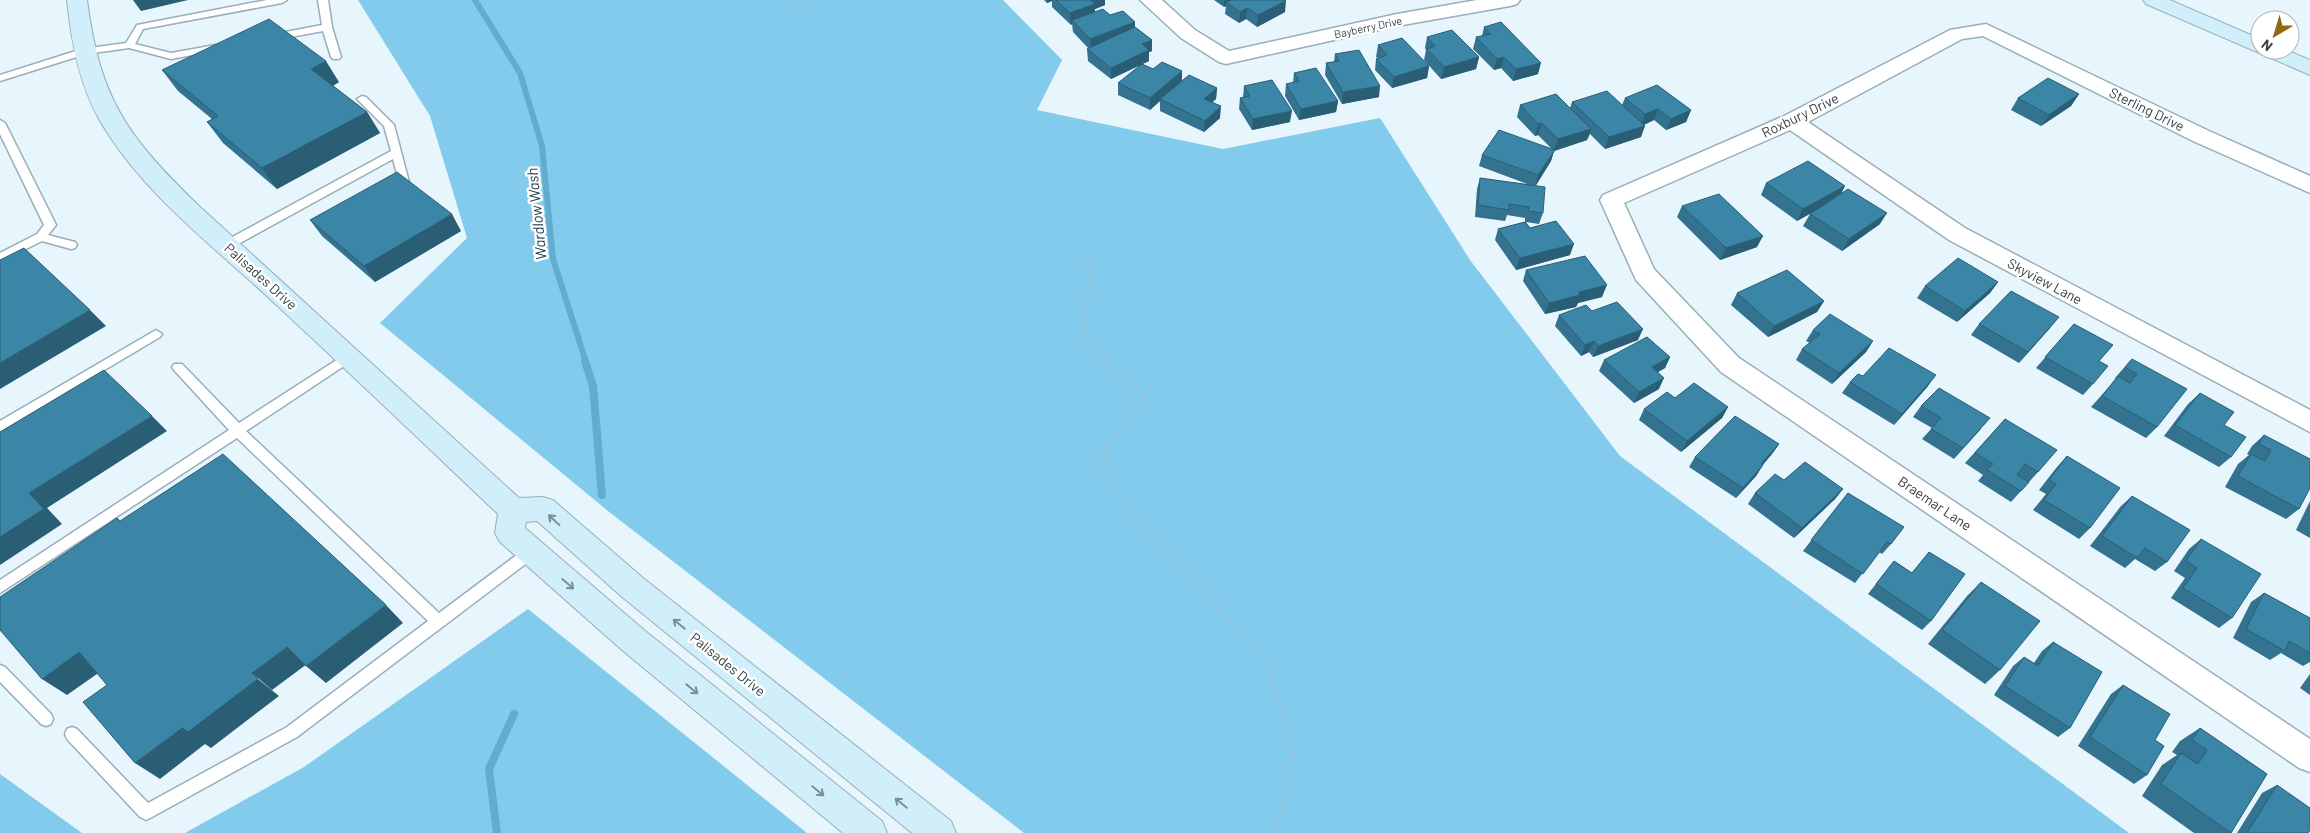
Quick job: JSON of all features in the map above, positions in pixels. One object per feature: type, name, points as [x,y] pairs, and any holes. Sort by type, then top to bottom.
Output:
[{"type":"street","name":"Palisades Drive","points":[[77,0],[85,52],[94,85],[120,134],[179,202],[514,510],[543,509],[632,587],[939,833]]},
{"type":"street","name":"Bayberry Drive","points":[[1150,0],[1188,34],[1226,58],[1470,4],[1510,0]]},
{"type":"street","points":[[2153,0],[2250,43]]},
{"type":"street","name":"Roxbury Drive","points":[[1611,200],[1792,121],[1956,34],[1986,30]]},
{"type":"street","name":"Sterling Drive","points":[[1986,30],[2201,136],[2310,185]]},
{"type":"street","points":[[2291,60],[2310,68]]},
{"type":"street","name":"Skyview Lane","points":[[1792,121],[1957,234],[2310,422]]},
{"type":"street","name":"Braemar Lane","points":[[1611,200],[1644,274],[1730,365],[2310,757]]},
{"type":"street","points":[[514,510],[510,533],[633,640],[870,833]]},
{"type":"lane","points":[[130,45],[140,27],[282,0]]},
{"type":"lane","points":[[323,0],[327,27],[336,57]]},
{"type":"lane","points":[[269,38],[327,27]]},
{"type":"lane","points":[[0,78],[85,52],[130,45],[171,56],[230,45]]},
{"type":"lane","points":[[362,99],[389,125],[405,186]]},
{"type":"lane","points":[[0,123],[50,225],[41,237],[0,258]]},
{"type":"lane","points":[[227,245],[396,153]]},
{"type":"lane","points":[[41,237],[71,246]]},
{"type":"lane","points":[[0,427],[156,334]]},
{"type":"lane","points":[[0,587],[349,357]]},
{"type":"lane","points":[[178,367],[238,430],[437,620]]},
{"type":"lane","points":[[72,734],[146,812],[292,732],[437,620],[531,552]]},
{"type":"lane","points":[[0,672],[46,719]]},
{"type":"path","points":[[792,0],[810,16]]},
{"type":"path","points":[[1087,260],[1091,285],[1082,307],[1086,341],[1146,398],[1105,447],[1102,480],[1269,665],[1293,753],[1278,823],[1280,833]]},
{"type":"shaded area","points":[[358,0],[1003,0],[1062,60],[1037,110],[1223,149],[1380,118],[1470,260],[1620,456],[2129,833],[1024,833],[608,511],[380,323],[467,238],[430,116]]},
{"type":"shaded area","points":[[528,609],[807,833],[185,833],[304,767]]},
{"type":"shaded area","points":[[0,774],[82,833],[0,833]]},
{"type":"building","points":[[1056,0],[1091,0],[1095,4],[1070,13]]},
{"type":"building","points":[[1231,0],[1286,1],[1258,15],[1247,8],[1240,12],[1226,2]]},
{"type":"building","points":[[1103,9],[1110,15],[1123,11],[1135,22],[1090,39],[1072,20]]},
{"type":"building","points":[[269,19],[326,61],[311,69],[367,112],[262,168],[207,122],[218,116],[162,70]]},
{"type":"building","points":[[1501,22],[1541,63],[1516,69],[1504,57],[1497,59],[1476,37],[1491,34],[1484,27]]},
{"type":"building","points":[[1135,27],[1152,40],[1142,44],[1149,50],[1111,68],[1087,49]]},
{"type":"building","points":[[1452,30],[1479,57],[1444,67],[1427,49],[1435,46],[1427,37]]},
{"type":"building","points":[[1402,38],[1429,66],[1394,77],[1376,59],[1387,55],[1378,45]]},
{"type":"building","points":[[1359,50],[1380,86],[1343,92],[1326,63],[1339,61],[1335,54]]},
{"type":"building","points":[[1162,62],[1182,71],[1150,98],[1118,83],[1142,64],[1153,69]]},
{"type":"building","points":[[1316,68],[1338,101],[1301,109],[1286,84],[1299,81],[1294,73]]},
{"type":"building","points":[[1189,75],[1217,88],[1204,99],[1221,106],[1205,121],[1160,99]]},
{"type":"building","points":[[2048,78],[2079,94],[2049,115],[2018,98]]},
{"type":"building","points":[[1272,80],[1292,111],[1253,119],[1240,98],[1250,96],[1244,86]]},
{"type":"building","points":[[1657,85],[1691,110],[1671,119],[1658,109],[1645,114],[1625,98]]},
{"type":"building","points":[[1607,91],[1645,126],[1609,137],[1572,102]]},
{"type":"building","points":[[1556,94],[1591,129],[1558,139],[1542,123],[1538,124],[1520,105]]},
{"type":"building","points":[[1499,130],[1555,150],[1538,175],[1482,155]]},
{"type":"building","points":[[1808,161],[1845,186],[1803,209],[1766,183]]},
{"type":"building","points":[[397,172],[452,214],[364,266],[310,220]]},
{"type":"building","points":[[1480,178],[1545,187],[1543,213],[1528,211],[1529,207],[1509,204],[1509,210],[1478,205]]},
{"type":"building","points":[[1848,189],[1887,213],[1849,239],[1810,214]]},
{"type":"building","points":[[1719,194],[1763,236],[1726,248],[1682,206]]},
{"type":"building","points":[[1556,221],[1574,244],[1520,258],[1498,229],[1525,222],[1530,228]]},
{"type":"building","points":[[24,248],[90,310],[0,363],[0,260]]},
{"type":"building","points":[[1585,256],[1607,285],[1579,292],[1580,295],[1549,303],[1526,270]]},
{"type":"building","points":[[1958,258],[1998,282],[1965,311],[1925,286]]},
{"type":"building","points":[[1787,270],[1824,301],[1774,326],[1737,293]]},
{"type":"building","points":[[2011,291],[2059,317],[2028,352],[1979,324]]},
{"type":"building","points":[[1617,302],[1643,329],[1598,346],[1594,341],[1585,345],[1559,315],[1586,305],[1592,311]]},
{"type":"building","points":[[1830,314],[1873,341],[1839,373],[1802,349],[1820,334],[1813,330]]},
{"type":"building","points":[[2074,324],[2113,345],[2099,361],[2108,366],[2093,384],[2045,357]]},
{"type":"building","points":[[1647,337],[1670,357],[1652,367],[1664,378],[1639,392],[1604,360]]},
{"type":"building","points":[[1889,348],[1936,375],[1902,414],[1850,382],[1858,374],[1863,376]]},
{"type":"building","points":[[2132,359],[2187,389],[2157,427],[2102,396],[2118,376],[2130,383],[2137,374],[2125,367]]},
{"type":"building","points":[[104,370],[152,416],[29,493],[44,509],[0,537],[0,432]]},
{"type":"building","points":[[1694,383],[1728,407],[1687,441],[1644,409],[1667,392],[1675,398]]},
{"type":"building","points":[[1939,388],[1990,418],[1963,448],[1931,429],[1941,418],[1921,406]]},
{"type":"building","points":[[2200,393],[2234,412],[2224,425],[2246,437],[2231,457],[2175,425]]},
{"type":"building","points":[[1735,416],[1779,444],[1743,488],[1695,457]]},
{"type":"building","points":[[2005,419],[2057,450],[2038,472],[2025,464],[2017,475],[2029,482],[2021,491],[1987,470],[1993,464],[1975,453]]},
{"type":"building","points":[[2264,435],[2310,459],[2310,488],[2299,509],[2238,476],[2251,454],[2265,461],[2271,450],[2259,444]]},
{"type":"building","points":[[223,454],[386,605],[306,666],[287,647],[252,673],[258,679],[188,732],[182,728],[135,763],[83,702],[107,685],[79,652],[42,679],[0,630],[0,597],[117,518],[120,521]]},
{"type":"building","points":[[2067,456],[2120,488],[2090,528],[2044,500],[2056,484],[2049,480]]},
{"type":"building","points":[[1805,462],[1843,489],[1802,528],[1755,493],[1775,474],[1784,480]]},
{"type":"building","points":[[1848,493],[1904,527],[1891,544],[1887,542],[1863,574],[1811,540]]},
{"type":"building","points":[[2132,496],[2190,530],[2167,562],[2145,548],[2137,558],[2102,536]]},
{"type":"building","points":[[2201,539],[2261,574],[2232,618],[2183,588],[2197,568],[2186,561]]},
{"type":"building","points":[[1929,552],[1965,574],[1931,621],[1876,584],[1894,561],[1912,573]]},
{"type":"building","points":[[1981,582],[2040,621],[2000,670],[1942,630]]},
{"type":"building","points":[[2264,593],[2310,618],[2310,653],[2289,641],[2285,651],[2246,629]]},
{"type":"building","points":[[2053,642],[2102,672],[2070,728],[2005,686],[2024,657],[2038,666]]},
{"type":"building","points":[[2123,685],[2170,714],[2155,740],[2164,746],[2147,775],[2090,737]]},
{"type":"building","points":[[2200,728],[2267,774],[2231,833],[2161,784],[2181,753],[2198,764],[2207,750],[2192,740]]},
{"type":"building","points":[[2277,785],[2310,808],[2310,830],[2308,833],[2247,833]]},
{"type":"waterway","name":"Wardlow Wash","points":[[475,0],[520,73],[542,146],[553,259],[586,362]]},
{"type":"waterway","name":"Wardlow Wash","points":[[585,361],[593,386],[602,495]]},
{"type":"waterway","name":"Wardlow Wash","points":[[497,833],[489,769],[514,714]]}]
